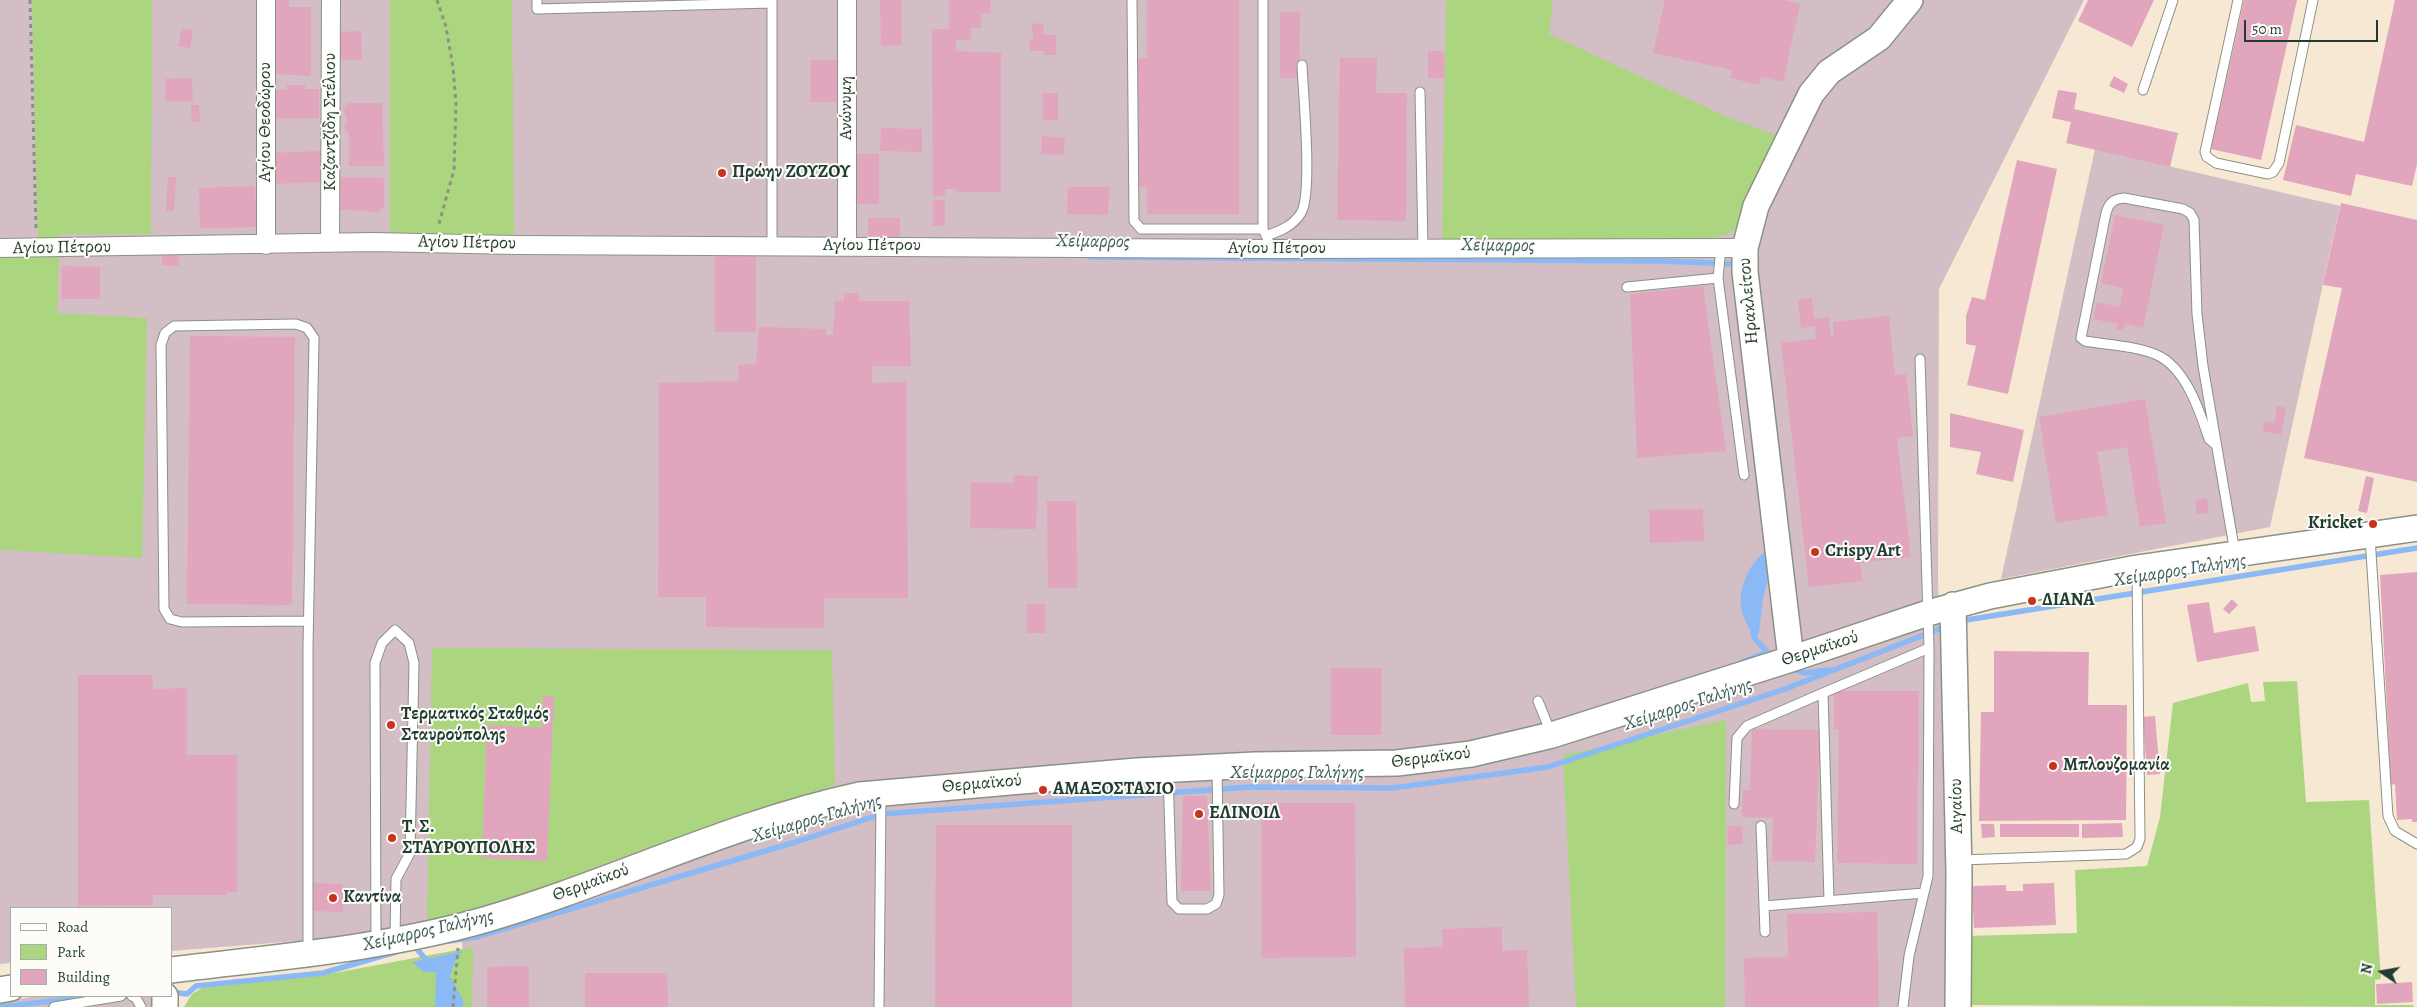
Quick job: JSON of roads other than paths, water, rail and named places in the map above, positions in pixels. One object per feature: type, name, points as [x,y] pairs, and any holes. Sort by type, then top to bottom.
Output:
[{"type":"street","name":"Αγίου Θεοδώρου","points":[[266,0],[266,244]]},
{"type":"street","name":"Καζαντζίδη Στέλιου","points":[[330,243],[331,0]]},
{"type":"street","name":"Ανώνυμη","points":[[847,0],[847,246]]},
{"type":"street","name":"Ηρακλείτου","points":[[1791,659],[1748,305],[1733,248],[1756,206],[1801,111],[1818,83],[1829,72],[1879,38],[1910,0]]},
{"type":"street","name":"Αγίου Πέτρου","points":[[0,248],[433,242],[516,245],[847,246],[1267,238],[1423,249],[1733,248]]},
{"type":"street","name":"Θερμαϊκού","points":[[172,970],[386,943],[460,927],[526,907],[735,832],[842,799],[881,793],[1168,769],[1217,766],[1421,762],[1471,754],[1552,735],[1953,605],[2023,589],[2137,568],[2417,528]]},
{"type":"street","name":"Αιγαίου","points":[[1953,605],[1958,860],[1958,1007]]},
{"type":"lane","points":[[537,0],[537,9],[772,2],[772,245]]},
{"type":"lane","points":[[1132,0],[1134,221],[1141,228],[1267,238],[1289,226],[1295,220],[1306,199],[1302,65]]},
{"type":"lane","points":[[1263,0],[1267,238]]},
{"type":"lane","points":[[2143,90],[2173,0]]},
{"type":"lane","points":[[2238,0],[2205,152],[2211,161],[2216,163],[2268,174],[2273,172],[2279,163],[2313,0]]},
{"type":"lane","points":[[1420,92],[1423,249]]},
{"type":"lane","points":[[2216,444],[2209,439],[2187,387],[2163,359],[2152,354],[2085,341],[2081,338],[2080,331],[2106,213],[2109,204],[2116,199],[2124,198],[2183,209],[2192,216],[2196,230],[2196,290],[2200,345],[2236,554]]},
{"type":"lane","points":[[1733,248],[1718,278],[1744,475]]},
{"type":"lane","points":[[1627,287],[1718,278]]},
{"type":"lane","points":[[308,621],[182,622],[170,619],[164,609],[161,344],[165,333],[174,326],[296,324],[307,328],[314,338],[308,621],[308,953]]},
{"type":"lane","points":[[1903,1007],[1909,956],[1928,876],[1929,648],[1920,359]]},
{"type":"lane","points":[[2370,534],[2388,816],[2395,831],[2417,844]]},
{"type":"lane","points":[[1958,860],[2126,854],[2137,848],[2140,839],[2137,568]]},
{"type":"lane","points":[[395,630],[409,643],[414,663],[410,853],[396,879],[386,943],[375,663],[382,643],[395,630]]},
{"type":"lane","points":[[1734,804],[1736,743],[1739,733],[1747,726],[1929,648]]},
{"type":"lane","points":[[1823,693],[1829,900]]},
{"type":"lane","points":[[1538,701],[1552,735]]},
{"type":"lane","points":[[1168,769],[1170,897],[1175,906],[1184,910],[1212,907],[1219,900],[1217,766]]},
{"type":"lane","points":[[879,1007],[881,793]]},
{"type":"lane","points":[[1761,826],[1765,932]]},
{"type":"lane","points":[[1764,906],[1924,893]]},
{"type":"lane","points":[[54,1007],[115,997]]},
{"type":"lane","points":[[134,997],[141,1007]]},
{"type":"water","points":[[1767,550],[1770,573],[1763,598],[1759,633],[1755,639],[1746,624],[1742,611],[1742,591],[1751,568]]},
{"type":"water","points":[[462,951],[454,963],[450,977],[463,999],[463,1007],[435,1007],[436,972],[424,972],[412,962]]},
{"type":"waterway","name":"Χείμαρρος","points":[[1090,257],[1659,261],[1738,264]]},
{"type":"waterway","name":"Χείμαρρος Γαλήνης","points":[[1960,621],[2417,548]]},
{"type":"waterway","name":"Χείμαρρος Γαλήνης","points":[[449,941],[476,937],[799,841],[882,814],[1250,787],[1393,788],[1548,767],[1785,689],[1947,626]]},
{"type":"waterway","name":"Χείμαρρος","points":[[1753,633],[1755,639],[1773,658]]},
{"type":"waterway","name":"Χείμαρρος Γαλήνης","points":[[1742,662],[1765,653]]},
{"type":"waterway","name":"Χείμαρρος","points":[[1789,668],[1805,673],[1829,670]]},
{"type":"waterway","points":[[415,947],[430,964]]},
{"type":"waterway","name":"Χείμαρρος Γαλήνης","points":[[172,992],[187,994],[196,986],[323,973],[396,952]]},
{"type":"waterway","name":"Χείμαρρος Γαλήνης","points":[[0,1007],[86,997]]},
{"type":"place","name":"Πρώην ΖΟΥΖΟΥ","points":[[722,173]]},
{"type":"place","name":"Kricket","points":[[2373,524]]},
{"type":"place","name":"Crispy Art","points":[[1815,552]]},
{"type":"place","name":"ΔΙΑΝΑ","points":[[2032,601]]},
{"type":"place","name":"Τερματικός Σταθμός Σταυρούπολης","points":[[391,725]]},
{"type":"place","name":"Μπλουζομανία","points":[[2053,766]]},
{"type":"place","name":"ΑΜΑΞΟΣΤΑΣΙΟ","points":[[1043,790]]},
{"type":"place","name":"ΕΛΙΝΟΙΛ","points":[[1199,814]]},
{"type":"place","name":"Τ. Σ. ΣΤΑΥΡΟΥΠΟΛΗΣ","points":[[392,838]]},
{"type":"place","name":"Καντίνα","points":[[333,898]]}]
